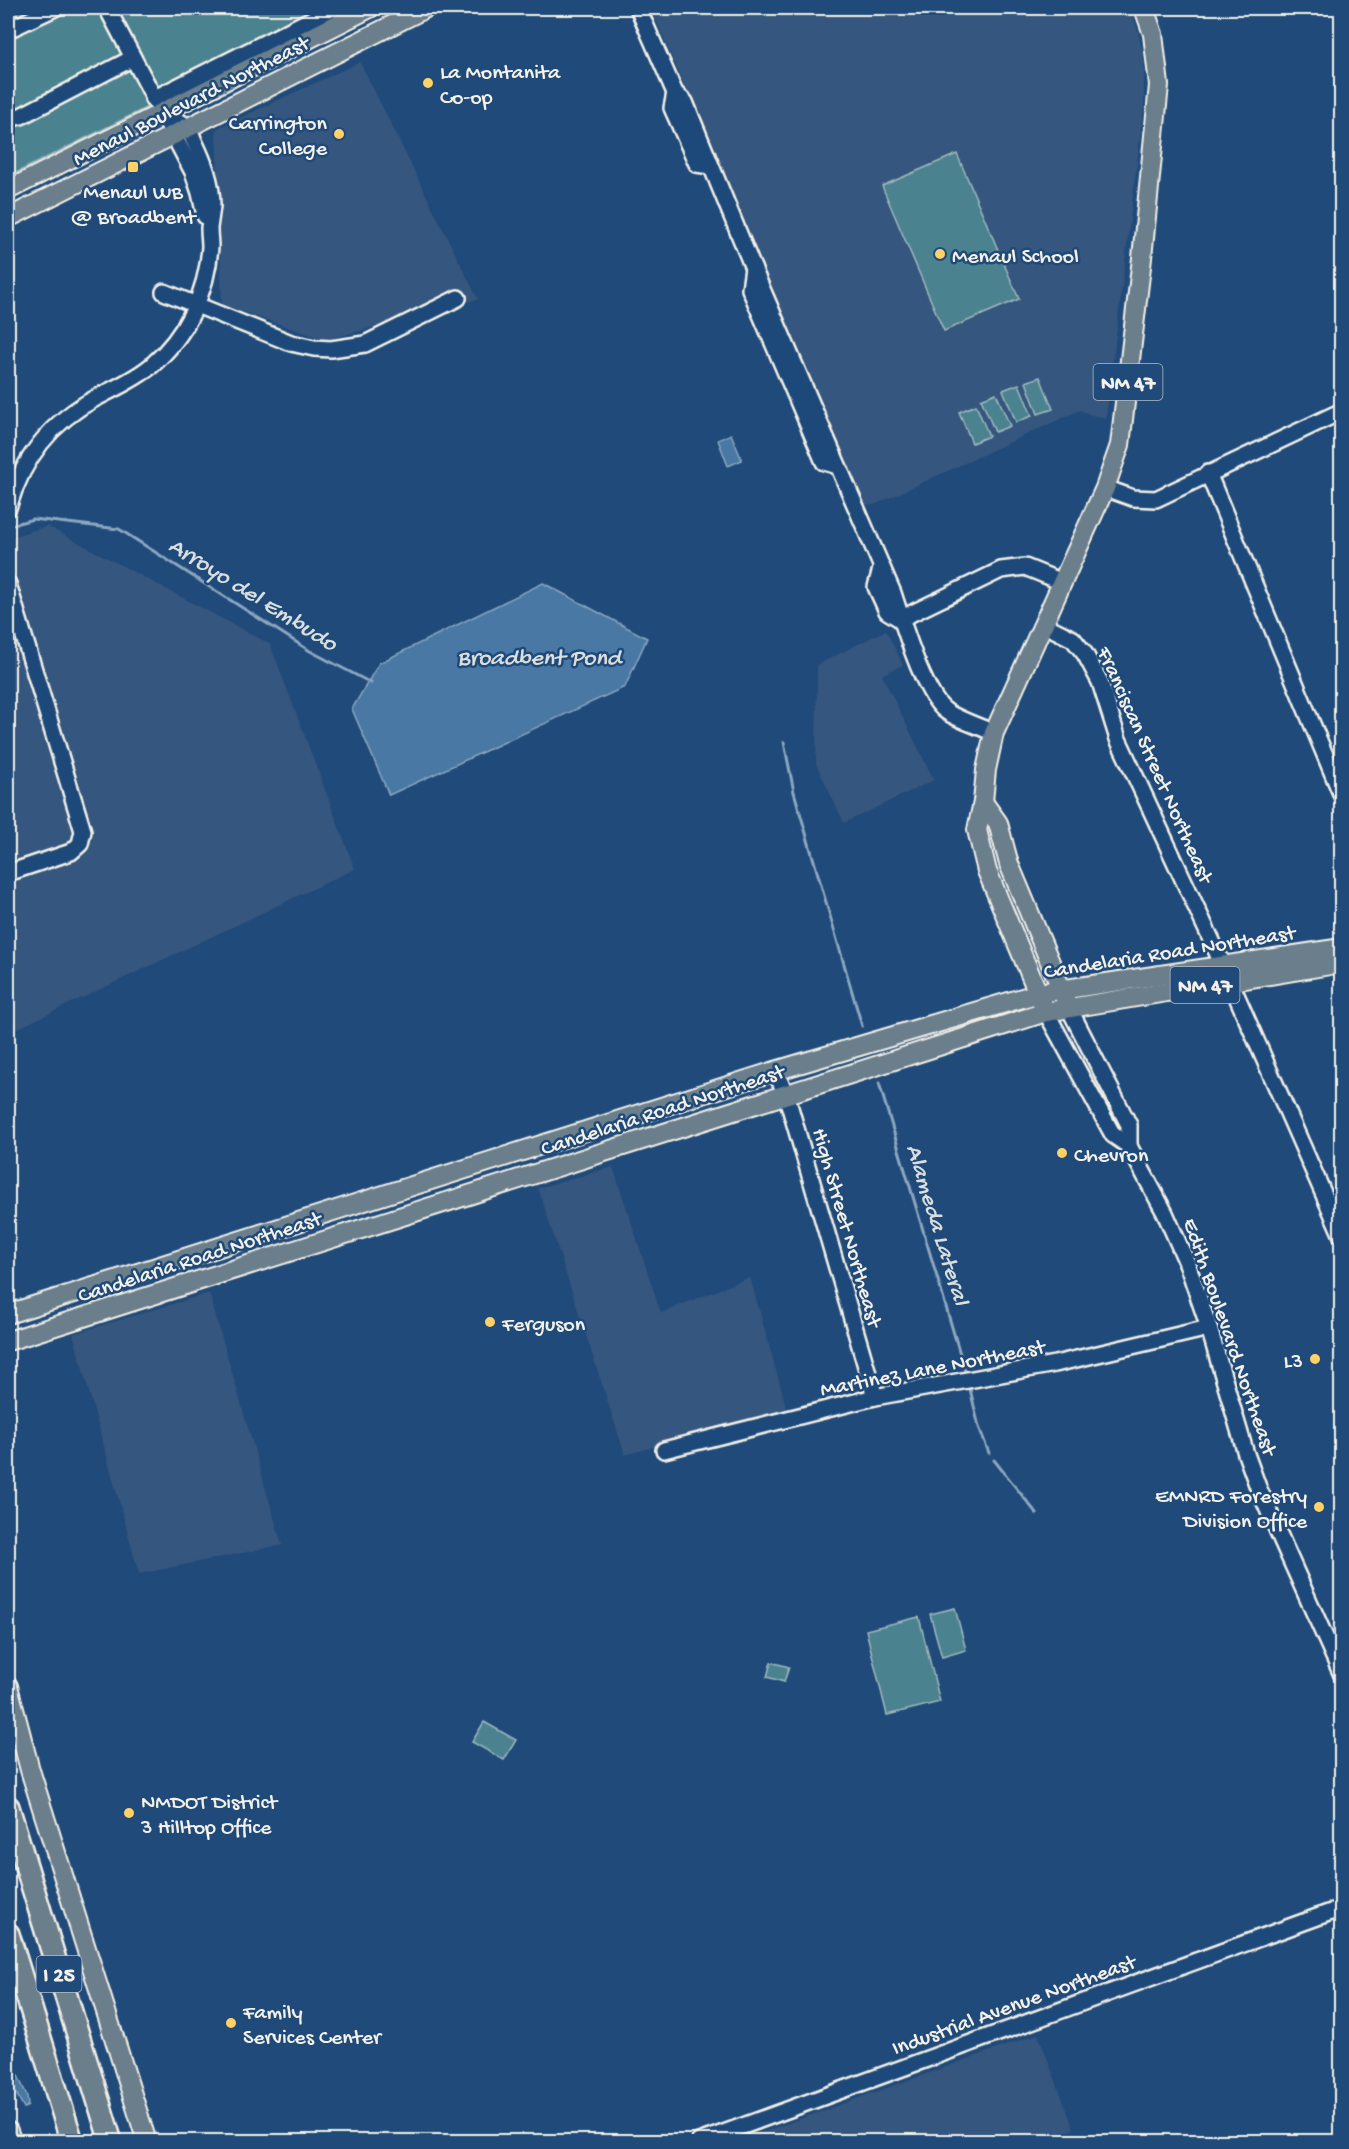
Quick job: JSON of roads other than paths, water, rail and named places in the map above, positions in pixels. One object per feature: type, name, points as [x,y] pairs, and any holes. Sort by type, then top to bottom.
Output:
[{"type":"highway","name":"I 25","points":[[8,1807],[111,2142]]},
{"type":"highway","name":"I 25","points":[[8,1934],[72,2142]]},
{"type":"highway","points":[[42,2048],[61,2142]]},
{"type":"main road","name":"Menaul Boulevard Northeast","points":[[8,190],[157,105],[370,8]]},
{"type":"main road","name":"Menaul Boulevard Northeast","points":[[8,218],[426,8]]},
{"type":"main road","name":"NM 47","points":[[994,733],[1105,488],[1120,444],[1159,85],[1153,34],[1144,8]]},
{"type":"main road","name":"Edith Boulevard Northeast","points":[[994,733],[977,830],[987,871],[1046,1012]]},
{"type":"main road","name":"Edith Boulevard Northeast","points":[[983,802],[998,823],[1009,864],[1069,1008]]},
{"type":"main road","name":"Candelaria Road Northeast","points":[[8,1341],[1046,1012],[1341,948]]},
{"type":"main road","name":"Candelaria Road Northeast","points":[[8,1314],[775,1071],[1039,993],[1341,963]]},
{"type":"main road","points":[[8,1686],[34,1780],[147,2142]]},
{"type":"main road","points":[[8,2131],[12,2142]]},
{"type":"street","points":[[8,30],[54,8]]},
{"type":"street","points":[[8,508],[22,471],[48,433],[81,407],[126,384],[150,367],[171,346],[187,324],[197,304],[206,272],[210,246],[209,227],[181,131],[157,105],[107,8]]},
{"type":"street","points":[[157,105],[334,8]]},
{"type":"street","points":[[638,8],[675,93],[672,108],[697,164],[710,166],[753,268],[750,289],[819,452],[824,462],[837,466],[881,569],[876,587],[887,611],[900,619],[936,701],[946,711],[994,733]]},
{"type":"street","points":[[10,117],[21,116],[133,58]]},
{"type":"street","points":[[164,292],[273,337],[314,348],[331,349],[365,344],[458,298]]},
{"type":"street","points":[[1105,488],[1133,498],[1156,499],[1341,411]]},
{"type":"street","points":[[1208,473],[1341,796]]},
{"type":"street","points":[[900,619],[1001,570],[1025,567],[1062,582]]},
{"type":"street","points":[[8,584],[83,831],[80,844],[71,852],[8,873]]},
{"type":"street","name":"Franciscan Street Northeast","points":[[1043,624],[1073,639],[1085,654],[1100,682],[1118,740],[1227,973],[1341,1236]]},
{"type":"street","name":"Edith Boulevard Northeast","points":[[1069,1008],[1129,1125],[1130,1146],[1165,1213],[1187,1263],[1258,1487],[1341,1675]]},
{"type":"street","name":"Edith Boulevard Northeast","points":[[1046,1012],[1113,1135],[1130,1146]]},
{"type":"street","name":"High Street Northeast","points":[[775,1071],[786,1094],[875,1397]]},
{"type":"street","name":"Martinez Lane Northeast","points":[[664,1450],[875,1397],[1055,1364],[1209,1328]]},
{"type":"street","name":"Industrial Avenue Northeast","points":[[699,2142],[1341,1908]]},
{"type":"water","points":[[731,434],[742,460],[728,466],[718,440]]},
{"type":"water","name":"Broadbent Pond","points":[[543,583],[647,638],[625,687],[389,795],[352,709],[379,663]]},
{"type":"water","points":[[8,2053],[27,2096],[28,2106],[24,2108],[8,2078]]},
{"type":"waterway","name":"Arroyo del Embudo","points":[[8,526],[33,519],[119,529],[310,651],[371,683]]},
{"type":"waterway","points":[[784,742],[794,792],[862,1026]]},
{"type":"waterway","name":"Alameda Lateral","points":[[879,1083],[966,1374]]},
{"type":"waterway","points":[[970,1389],[979,1427],[989,1453]]},
{"type":"waterway","points":[[994,1460],[1037,1514]]},
{"type":"place","name":"La Montanita Co-op","points":[[428,83]]},
{"type":"place","name":"Carrington College","points":[[339,134]]},
{"type":"place","name":"Menaul WB @ Broadbent","points":[[133,167]]},
{"type":"place","name":"Menaul School","points":[[940,254]]},
{"type":"place","name":"Chevron","points":[[1062,1153]]},
{"type":"place","name":"Ferguson","points":[[490,1322]]},
{"type":"place","name":"L3","points":[[1315,1359]]},
{"type":"place","name":"EMNRD Forestry Division Office","points":[[1319,1507]]},
{"type":"place","name":"NMDOT District 3 Hilltop Office","points":[[129,1813]]},
{"type":"place","name":"Family Services Center","points":[[231,2023]]}]
